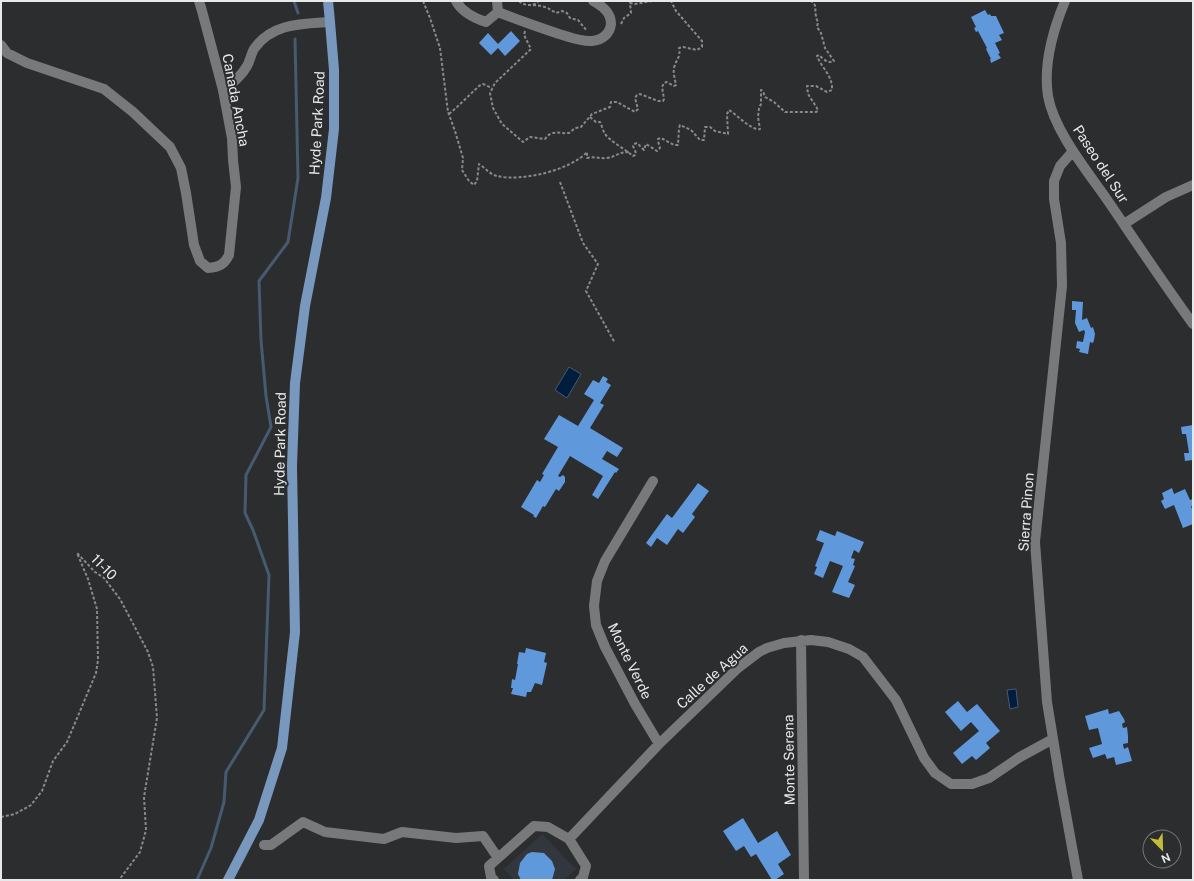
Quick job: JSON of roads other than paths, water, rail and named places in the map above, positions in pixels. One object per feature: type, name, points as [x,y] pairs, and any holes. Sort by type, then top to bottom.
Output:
[{"type":"main road","name":"Hyde Park Road","points":[[228,880],[259,820],[282,748],[295,632],[292,466],[295,383],[305,306],[323,213],[332,156],[334,84],[328,1]]},
{"type":"street","name":"Canada Ancha","points":[[1,45],[7,53],[27,63],[104,89],[133,112],[170,147],[181,168],[194,245],[200,261],[208,268],[218,268],[225,263],[229,255],[236,187],[232,138],[222,90],[199,1]]},
{"type":"street","points":[[456,1],[460,9],[477,19],[486,22],[498,12]]},
{"type":"street","points":[[497,1],[498,12]]},
{"type":"street","points":[[498,12],[571,38],[593,41],[607,35],[611,25],[608,13],[604,8],[593,1]]},
{"type":"street","name":"Paseo del Sur","points":[[1065,1],[1050,47],[1047,66],[1047,85],[1051,108],[1055,119],[1073,150],[1193,324]]},
{"type":"street","points":[[222,90],[237,80],[247,66],[254,50],[264,38],[281,28],[330,22]]},
{"type":"street","name":"Sierra Pinon","points":[[1073,150],[1060,166],[1054,181],[1054,199],[1061,243],[1062,286],[1035,542],[1048,702],[1053,739],[1078,880]]},
{"type":"street","points":[[1124,224],[1166,197],[1193,185]]},
{"type":"street","name":"Monte Verde","points":[[653,481],[605,561],[597,581],[594,606],[596,624],[605,647],[635,704],[659,744]]},
{"type":"street","name":"Calle de Agua","points":[[569,839],[659,744],[734,672],[752,656],[776,645],[801,640],[820,640],[849,649],[863,657],[896,700],[924,758],[935,773],[952,784],[972,784],[989,778],[1020,757],[1053,739]]},
{"type":"street","name":"Monte Serena","points":[[801,640],[804,880]]},
{"type":"street","points":[[264,845],[271,845],[303,822],[326,832],[384,839],[402,832],[456,838],[483,836],[498,858]]},
{"type":"street","points":[[494,880],[491,876],[489,866],[534,826],[548,827],[569,839],[586,866],[580,880]]},
{"type":"water","points":[[569,367],[581,374],[567,398],[555,390]]},
{"type":"water","points":[[1016,689],[1018,707],[1010,709],[1007,690]]},
{"type":"waterway","points":[[294,1],[298,13]]},
{"type":"waterway","points":[[197,880],[211,848],[224,802],[226,772],[264,710],[269,575],[253,530],[245,513],[246,475],[271,427],[266,396],[261,340],[259,281],[288,242],[298,178],[295,39]]}]
